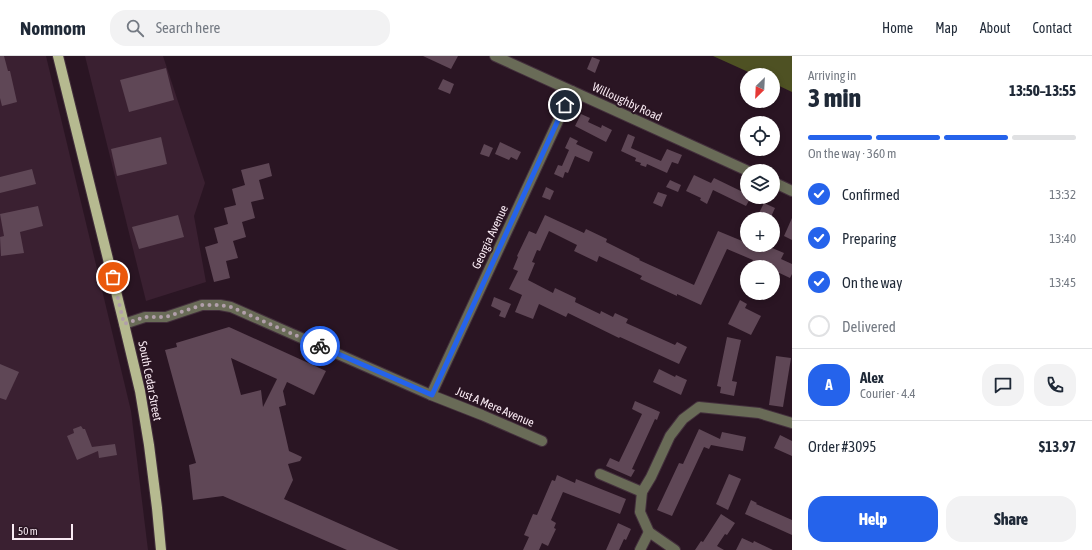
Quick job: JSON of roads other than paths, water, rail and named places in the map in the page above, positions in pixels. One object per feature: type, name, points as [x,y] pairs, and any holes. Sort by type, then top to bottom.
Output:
[{"type":"main road","name":"South Cedar Street","points":[[58,56],[140,391],[149,445],[161,550]]},
{"type":"street","name":"Willoughby Road","points":[[495,56],[740,167]]},
{"type":"street","name":"Georgia Avenue","points":[[432,395],[572,91]]},
{"type":"street","points":[[780,185],[792,191]]},
{"type":"street","name":"Just A Mere Avenue","points":[[124,324],[145,317],[166,317],[202,305],[220,305],[231,307],[432,395],[542,441]]},
{"type":"street","points":[[675,550],[649,532],[640,512],[642,492],[651,477],[670,436],[683,418],[699,407],[759,413],[792,423]]},
{"type":"street","points":[[600,474],[642,492]]},
{"type":"street","points":[[640,550],[649,532]]}]
